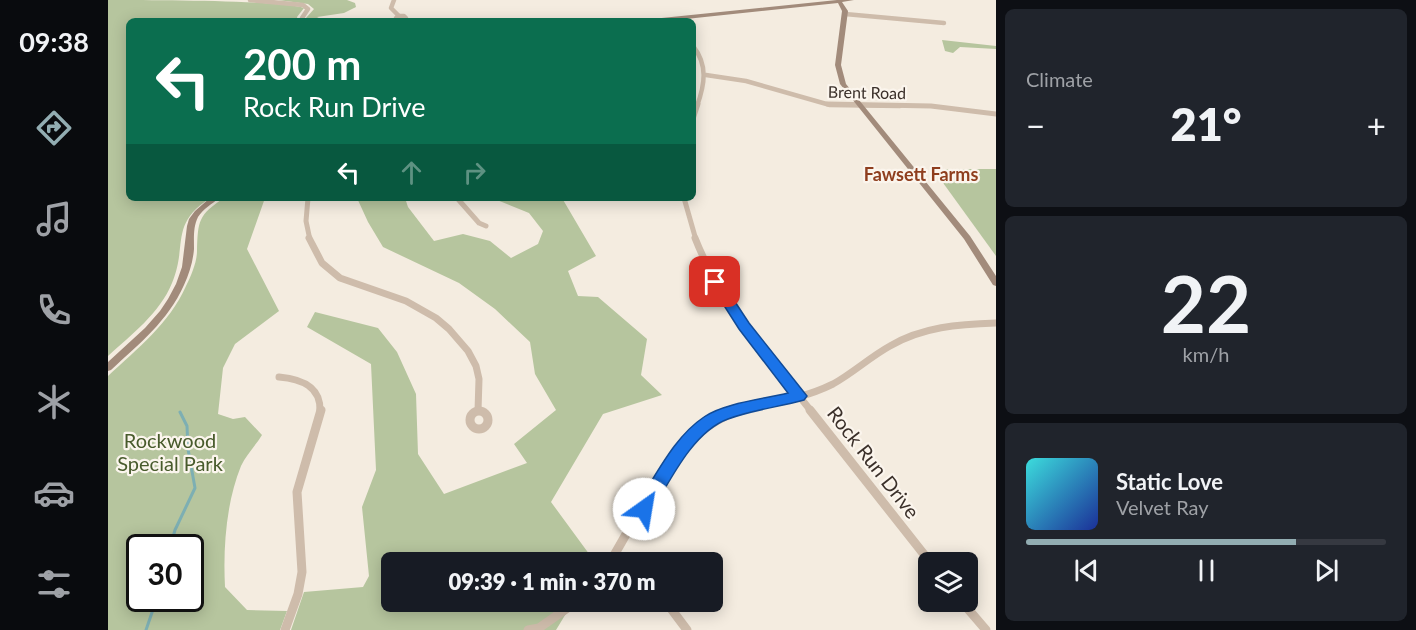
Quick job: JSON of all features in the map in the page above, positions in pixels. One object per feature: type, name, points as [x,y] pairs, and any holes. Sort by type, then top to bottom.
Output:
[{"type":"street","points":[[250,0],[303,5],[308,9],[302,18]]},
{"type":"street","points":[[394,0],[391,8],[399,16]]},
{"type":"street","points":[[684,18],[843,1],[845,14],[838,71],[843,84],[967,238],[996,283]]},
{"type":"street","points":[[845,14],[944,23]]},
{"type":"street","points":[[696,50],[703,60],[706,75],[696,109]]},
{"type":"street","name":"Brent Road","points":[[706,75],[746,81],[819,103],[931,105],[996,114]]},
{"type":"street","points":[[108,368],[151,328],[170,304],[188,264],[190,225],[198,211],[211,201]]},
{"type":"street","points":[[308,201],[308,234],[319,261],[330,273],[407,300],[445,324],[461,342],[477,367],[480,383],[476,406],[478,412]]},
{"type":"street","points":[[460,201],[479,223],[486,226]]},
{"type":"street","name":"Rock Run Drive","points":[[685,201],[691,230],[704,261],[724,296],[799,396],[922,552]]},
{"type":"street","points":[[616,552],[682,447],[705,424],[725,414],[799,396],[844,379],[905,337],[931,329],[960,324],[996,323]]},
{"type":"street","points":[[279,377],[297,378],[306,382],[317,393],[320,402],[320,417],[299,478],[296,495],[295,513],[302,572],[285,630]]},
{"type":"street","points":[[528,630],[539,628],[562,612]]},
{"type":"street","points":[[674,612],[687,630]]},
{"type":"street","points":[[971,612],[986,630]]},
{"type":"green space","points":[[108,0],[269,3],[304,8],[297,18],[126,18],[126,201],[206,201],[189,217],[184,227],[177,270],[167,294],[153,314],[108,356]]},
{"type":"green space","points":[[278,0],[347,0],[355,3],[356,7],[344,13],[306,18],[314,9],[308,4]]},
{"type":"green space","points":[[942,40],[996,46],[996,49],[960,47],[953,53],[945,51]]},
{"type":"green space","points":[[933,169],[996,169],[996,256]]},
{"type":"green space","name":"Rockwood Special Park","points":[[220,201],[264,201],[247,249],[279,311],[235,344],[223,368],[218,414],[233,419],[245,417],[262,435],[241,466],[232,495],[225,541],[225,587],[247,610],[287,611],[280,630],[108,630],[108,376],[152,335],[179,300],[195,264],[199,226],[204,214]]},
{"type":"green space","points":[[358,201],[406,201],[408,207],[434,241],[463,234],[490,241],[511,258],[538,244],[543,231],[529,213],[499,201],[564,201],[596,256],[568,271],[578,296],[598,297],[647,339],[641,375],[662,395],[603,414],[551,502],[588,552],[381,552],[381,612],[567,612],[556,630],[291,630],[304,592],[363,587],[369,576],[362,507],[376,470],[371,364],[307,327],[315,312],[378,328],[397,352],[416,394],[418,454],[444,494],[527,463],[514,444],[556,410],[535,374],[530,342],[495,309],[459,283],[383,247]]},
{"type":"waterway","points":[[174,534],[195,488],[188,449],[187,426],[180,412]]},
{"type":"waterway","points":[[146,630],[152,612]]},
{"type":"district","name":"Fawsett Farms","points":[[921,174]]},
{"type":"route","points":[[644,509],[682,447],[710,420],[725,414],[799,396],[744,326],[715,282]]}]
